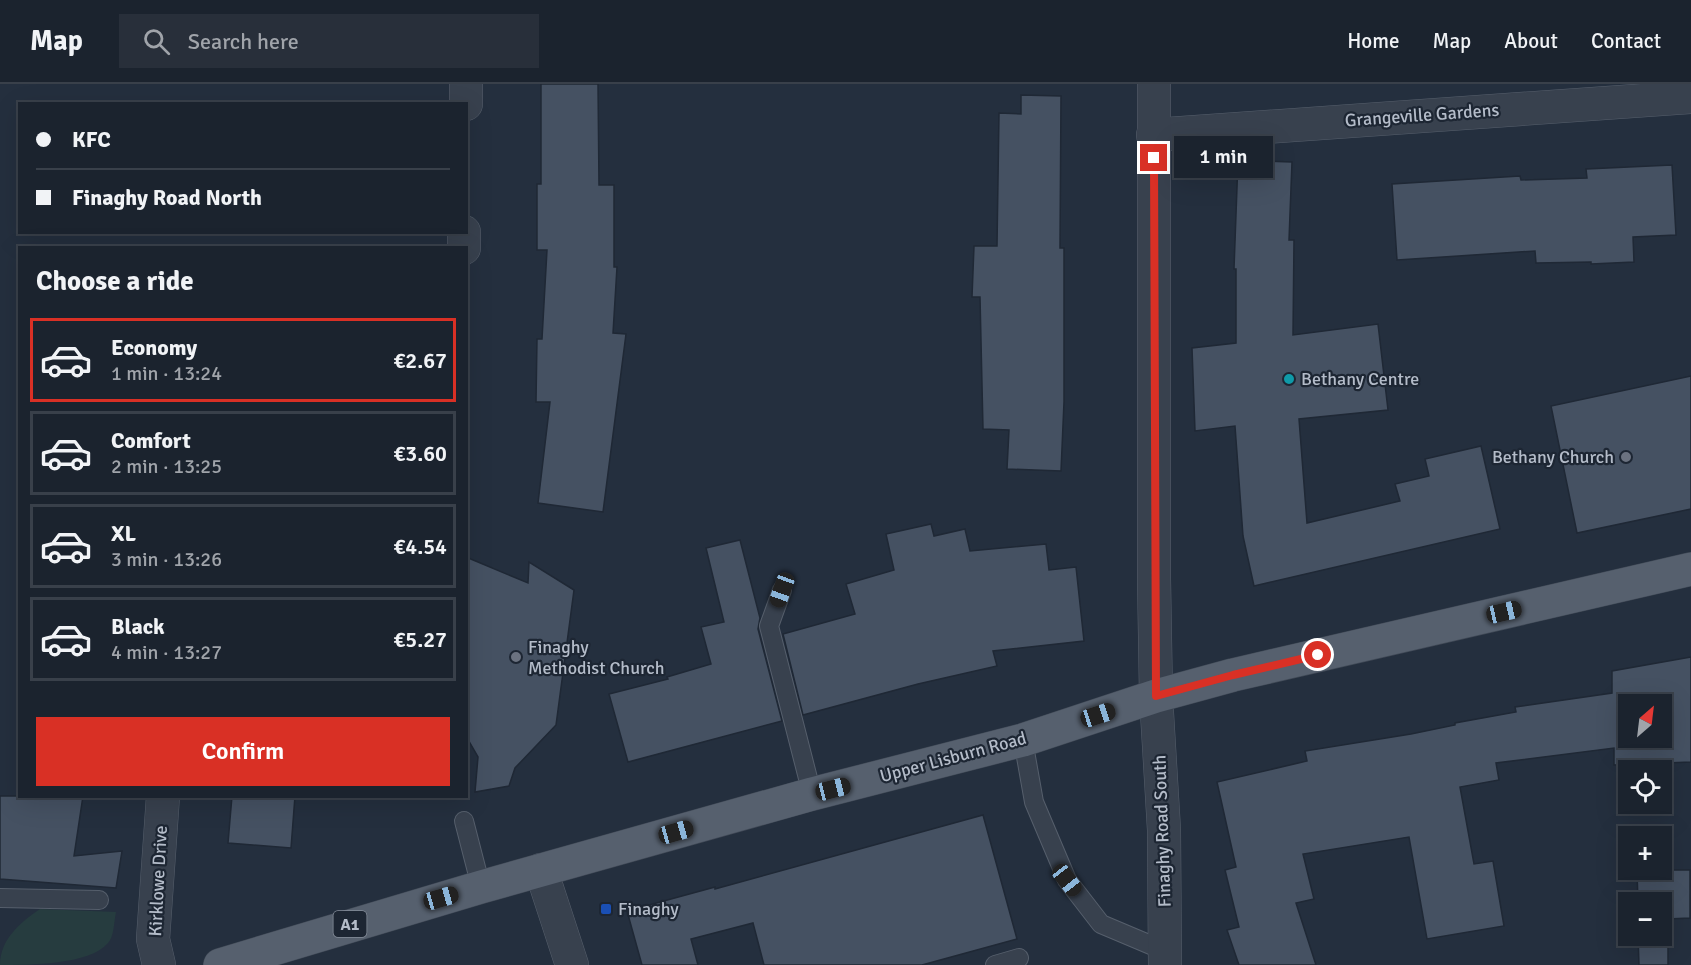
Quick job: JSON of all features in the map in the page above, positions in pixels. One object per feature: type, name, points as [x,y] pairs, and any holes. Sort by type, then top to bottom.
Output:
[{"type":"main road","name":"Upper Lisburn Road","points":[[220,965],[481,887],[812,794],[1023,740],[1156,696],[1263,668],[1691,569]]},
{"type":"street","points":[[466,84],[466,102]]},
{"type":"street","name":"Finaghy Road South","points":[[1154,84],[1156,696],[1164,830],[1165,958]]},
{"type":"street","name":"Grangeville Gardens","points":[[1153,135],[1691,97]]},
{"type":"street","name":"Kirklowe Drive","points":[[159,965],[153,939],[163,798]]},
{"type":"street","points":[[541,870],[572,965]]},
{"type":"lane","points":[[782,590],[769,626],[812,794]]},
{"type":"lane","points":[[1023,740],[1034,802],[1067,880],[1101,924],[1165,958]]},
{"type":"lane","points":[[464,821],[481,887]]},
{"type":"lane","points":[[0,898],[99,900]]},
{"type":"lane","points":[[995,965],[1019,958]]},
{"type":"green space","points":[[40,909],[116,912],[112,937],[99,950],[73,960],[42,964],[0,965],[4,947],[13,932]]},
{"type":"building","points":[[541,84],[598,84],[599,185],[614,185],[614,267],[617,267],[613,333],[626,334],[603,512],[538,503],[550,402],[536,402],[537,339],[542,339],[547,250],[537,250],[537,184],[541,184]]},
{"type":"building","points":[[1021,95],[1061,96],[1060,248],[1064,248],[1064,402],[1061,471],[1007,469],[1009,430],[983,429],[980,297],[972,297],[974,246],[997,246],[999,113],[1021,114]]},
{"type":"building","points":[[1238,160],[1292,162],[1289,240],[1294,240],[1293,335],[1378,324],[1388,410],[1299,419],[1307,523],[1400,501],[1395,484],[1429,476],[1425,459],[1481,446],[1500,529],[1254,586],[1243,536],[1235,426],[1195,431],[1192,348],[1236,343],[1236,269],[1234,269]]},
{"type":"building","points":[[1672,165],[1676,235],[1633,237],[1634,262],[1536,263],[1535,251],[1397,260],[1392,184],[1520,176],[1521,180],[1587,178],[1586,169]]},
{"type":"building","name":"Bethany Church","points":[[1691,376],[1691,509],[1577,533],[1551,406]]},
{"type":"building","points":[[931,524],[934,536],[965,529],[970,551],[1046,544],[1049,570],[1076,567],[1084,641],[993,651],[997,666],[918,684],[803,715],[783,634],[855,614],[846,584],[894,570],[886,534]]},
{"type":"building","points":[[740,540],[760,618],[758,629],[782,721],[628,762],[609,694],[668,679],[667,677],[711,664],[701,627],[724,622],[706,548]]},
{"type":"building","name":"Finaghy Methodist Church","points":[[468,558],[528,583],[529,562],[574,590],[556,725],[515,768],[509,786],[475,792],[478,757],[468,740]]},
{"type":"building","points":[[1691,657],[1691,762],[1618,760],[1618,765],[1614,765],[1614,748],[1496,763],[1499,780],[1460,787],[1474,864],[1493,861],[1504,926],[1427,939],[1409,837],[1303,854],[1314,899],[1296,903],[1316,965],[1239,965],[1227,930],[1239,927],[1225,870],[1236,867],[1217,782],[1307,761],[1305,751],[1455,725],[1455,723],[1516,712],[1515,707],[1612,693],[1612,671]]},
{"type":"building","points":[[0,796],[83,798],[74,856],[122,851],[116,888],[0,879]]},
{"type":"building","points":[[232,798],[295,798],[291,848],[228,843]]},
{"type":"building","points":[[983,815],[1017,939],[922,965],[764,965],[753,923],[691,939],[698,965],[642,965],[627,911]]},
{"type":"building","points":[[1672,870],[1690,870],[1690,918],[1672,919],[1672,892],[1638,892],[1637,880],[1672,880]]},
{"type":"building","points":[[1638,946],[1668,946],[1668,965],[1639,965]]},
{"type":"place","name":"Bethany Centre","points":[[1289,379]]},
{"type":"place","name":"Bethany Church","points":[[1626,457]]},
{"type":"place","name":"Finaghy Methodist Church","points":[[516,657]]},
{"type":"place","name":"Finaghy","points":[[606,909]]},
{"type":"route","points":[[1154,158],[1156,696],[1318,655]]}]
